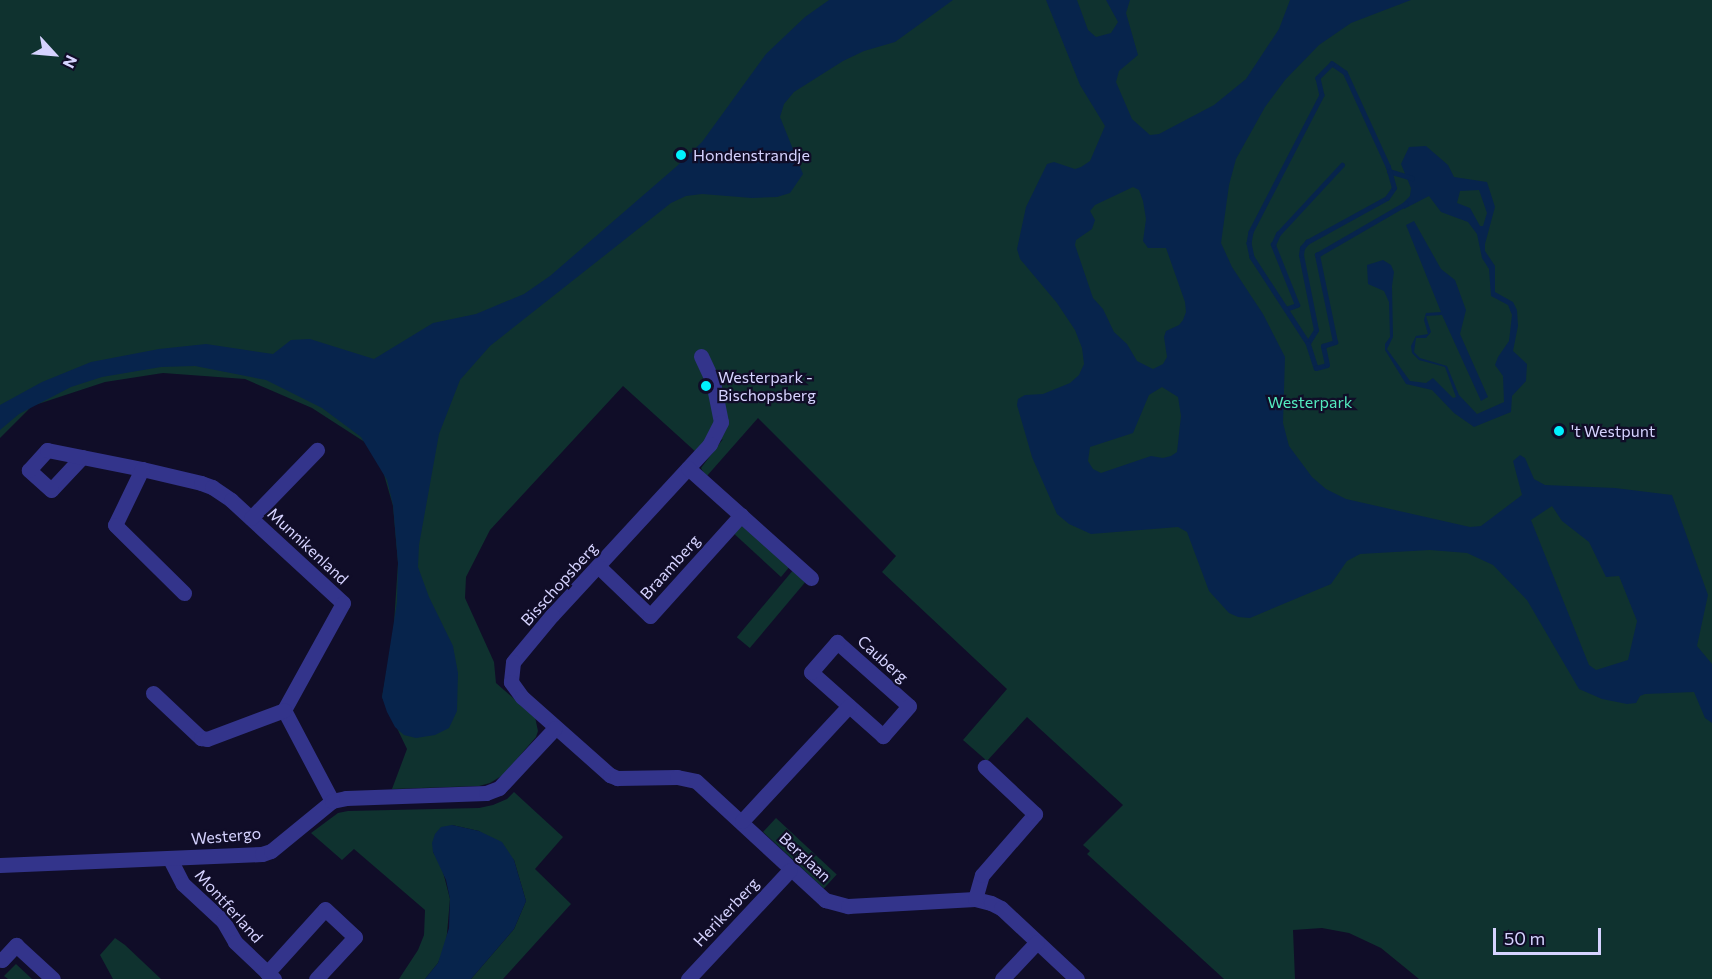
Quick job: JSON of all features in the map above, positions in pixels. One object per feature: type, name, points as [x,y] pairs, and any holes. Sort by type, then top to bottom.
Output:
[{"type":"street","name":"Bisschopsberg","points":[[555,728],[522,697],[511,682],[513,662],[710,444],[721,422],[713,382],[701,356]]},
{"type":"street","points":[[251,518],[317,450]]},
{"type":"street","name":"Munnikenland","points":[[82,457],[212,487],[231,500],[344,603],[284,710]]},
{"type":"street","points":[[688,468],[811,578]]},
{"type":"street","points":[[142,469],[116,525],[184,593]]},
{"type":"street","name":"Braamberg","points":[[598,566],[650,616],[741,515]]},
{"type":"street","name":"Cauberg","points":[[837,642],[909,706],[883,736],[849,706],[811,672],[837,642]]},
{"type":"street","points":[[153,693],[201,738],[207,739],[284,710],[332,801],[346,798],[486,793],[499,788],[555,728]]},
{"type":"street","points":[[742,821],[849,706]]},
{"type":"street","name":"Berglaan","points":[[555,728],[610,775],[617,778],[690,778],[742,821],[790,870],[825,900],[848,906],[975,899],[1001,908],[1077,979]]},
{"type":"street","points":[[975,899],[982,874],[1035,814],[985,767]]},
{"type":"street","name":"Westergo","points":[[0,866],[262,854],[271,850],[332,801]]},
{"type":"street","name":"Montferland","points":[[170,859],[183,884],[223,921],[235,942],[271,976],[325,909],[355,937],[316,979]]},
{"type":"street","name":"Herikerberg","points":[[688,979],[790,870]]},
{"type":"street","points":[[1002,979],[1037,942]]},
{"type":"street","points":[[1,961],[16,945],[53,979]]},
{"type":"green space","name":"Westerpark","points":[[0,0],[1712,0],[1712,979],[1419,979],[1381,948],[1349,933],[1322,928],[1293,930],[1295,979],[1224,979],[1087,854],[1090,851],[1083,845],[1123,805],[1027,717],[987,761],[963,740],[1007,689],[882,572],[896,556],[758,418],[706,477],[701,468],[723,439],[697,453],[623,386],[490,530],[466,577],[465,598],[494,662],[496,683],[535,717],[538,731],[536,737],[503,775],[490,783],[479,786],[392,789],[407,749],[382,697],[393,638],[398,563],[393,506],[377,450],[312,408],[245,379],[163,373],[105,382],[32,406],[0,438]]},
{"type":"green space","points":[[737,522],[791,565],[781,577],[730,530]]},
{"type":"green space","points":[[794,569],[807,580],[750,648],[737,637]]},
{"type":"green space","points":[[514,792],[563,837],[535,869],[571,904],[503,979],[471,979],[514,929],[526,901],[514,860],[479,831],[452,825],[433,852],[441,864],[450,899],[446,945],[438,963],[425,979],[399,979],[418,950],[424,935],[425,910],[354,849],[342,860],[311,833],[338,813],[479,808],[507,799]]},
{"type":"green space","points":[[776,818],[837,875],[824,889],[763,832]]},
{"type":"green space","points":[[115,938],[161,979],[113,979],[100,955]]},
{"type":"green space","points":[[16,964],[32,979],[8,979],[4,976]]},
{"type":"water","points":[[829,0],[953,0],[895,42],[864,51],[843,61],[794,92],[784,104],[780,117],[803,174],[790,193],[777,197],[752,198],[702,194],[686,196],[671,203],[490,346],[460,380],[439,434],[419,545],[418,567],[429,597],[453,646],[458,673],[457,711],[449,728],[435,735],[416,738],[404,735],[395,727],[387,712],[382,697],[397,602],[398,563],[393,505],[387,480],[361,437],[322,408],[266,380],[195,366],[161,367],[102,377],[71,387],[19,414],[0,430],[0,405],[42,382],[91,362],[159,349],[206,344],[273,354],[291,340],[310,339],[374,359],[433,323],[476,314],[524,294],[550,276],[702,142],[766,54],[805,17]]},
{"type":"water","points":[[1046,0],[1077,0],[1088,30],[1096,37],[1111,33],[1118,22],[1106,0],[1130,0],[1126,13],[1138,55],[1119,71],[1116,82],[1132,119],[1150,135],[1159,134],[1214,105],[1246,79],[1279,29],[1290,0],[1411,0],[1351,23],[1319,45],[1285,80],[1265,107],[1236,159],[1229,185],[1221,243],[1232,267],[1263,314],[1285,357],[1283,423],[1289,446],[1312,477],[1326,489],[1346,499],[1470,527],[1481,526],[1522,495],[1513,461],[1520,455],[1525,458],[1534,479],[1545,485],[1615,488],[1672,495],[1708,595],[1697,646],[1712,664],[1712,723],[1705,718],[1694,692],[1645,694],[1640,696],[1636,703],[1627,704],[1602,699],[1579,689],[1527,600],[1493,565],[1467,553],[1430,550],[1360,554],[1347,561],[1331,584],[1250,618],[1238,617],[1229,613],[1209,591],[1187,532],[1178,527],[1091,534],[1069,524],[1057,514],[1032,457],[1017,405],[1018,399],[1025,395],[1043,394],[1070,383],[1079,375],[1084,364],[1082,348],[1075,330],[1057,303],[1020,259],[1017,249],[1026,207],[1047,164],[1054,162],[1075,169],[1081,167],[1090,161],[1105,126],[1080,85]],"holes":[[[1133,187],[1139,190],[1143,201],[1146,219],[1143,241],[1148,248],[1166,248],[1185,302],[1186,312],[1183,320],[1179,325],[1166,331],[1164,337],[1167,357],[1163,364],[1153,369],[1137,361],[1127,344],[1114,332],[1103,309],[1093,298],[1075,245],[1076,240],[1092,229],[1095,220],[1090,211],[1095,205]],[[1162,387],[1178,397],[1181,416],[1177,452],[1163,458],[1151,456],[1101,473],[1093,469],[1088,461],[1090,447],[1133,433],[1149,395]],[[1552,506],[1562,521],[1589,542],[1606,577],[1619,576],[1637,621],[1628,660],[1596,670],[1589,665],[1531,520]]]},
{"type":"water","points":[[1426,146],[1448,165],[1454,177],[1487,182],[1495,207],[1485,251],[1495,266],[1495,292],[1513,302],[1517,310],[1518,326],[1513,351],[1527,364],[1526,381],[1512,396],[1511,412],[1474,427],[1454,413],[1432,390],[1406,384],[1385,350],[1385,344],[1390,337],[1389,302],[1384,291],[1368,284],[1367,265],[1383,260],[1391,265],[1394,272],[1393,337],[1387,349],[1410,381],[1426,383],[1433,378],[1453,398],[1456,397],[1445,367],[1419,360],[1412,353],[1411,346],[1416,336],[1428,334],[1424,320],[1426,313],[1441,312],[1406,225],[1414,221],[1441,269],[1455,280],[1466,310],[1460,334],[1488,397],[1481,401],[1442,315],[1426,316],[1431,332],[1426,338],[1416,338],[1414,352],[1420,358],[1447,366],[1459,395],[1477,414],[1504,402],[1503,376],[1495,365],[1509,341],[1512,315],[1508,305],[1491,296],[1489,269],[1482,258],[1477,234],[1468,222],[1441,212],[1429,196],[1404,209],[1401,205],[1410,196],[1411,188],[1401,164],[1409,147]],"holes":[[[1479,190],[1487,213],[1483,226],[1480,226],[1470,208],[1457,203],[1460,191]]]},
{"type":"water","points":[[452,825],[479,831],[502,842],[514,860],[526,901],[514,929],[471,979],[425,979],[438,963],[449,928],[450,899],[446,880],[433,852],[432,843],[441,827]]},
{"type":"waterway","points":[[1308,343],[1316,330],[1301,255],[1302,248],[1307,242],[1387,198],[1394,188],[1388,167],[1345,73],[1332,64],[1318,78],[1322,95],[1251,232],[1249,243],[1252,257],[1308,343],[1316,368],[1327,365],[1323,346],[1335,342],[1317,255],[1405,204]]},
{"type":"waterway","points":[[1286,309],[1297,305],[1273,245],[1278,234],[1342,165]]},
{"type":"waterway","points":[[1389,171],[1412,178]]},
{"type":"place","name":"Hondenstrandje","points":[[681,155]]},
{"type":"place","name":"Westerpark - Bischopsberg","points":[[706,386]]},
{"type":"place","name":"'t Westpunt","points":[[1559,431]]}]
